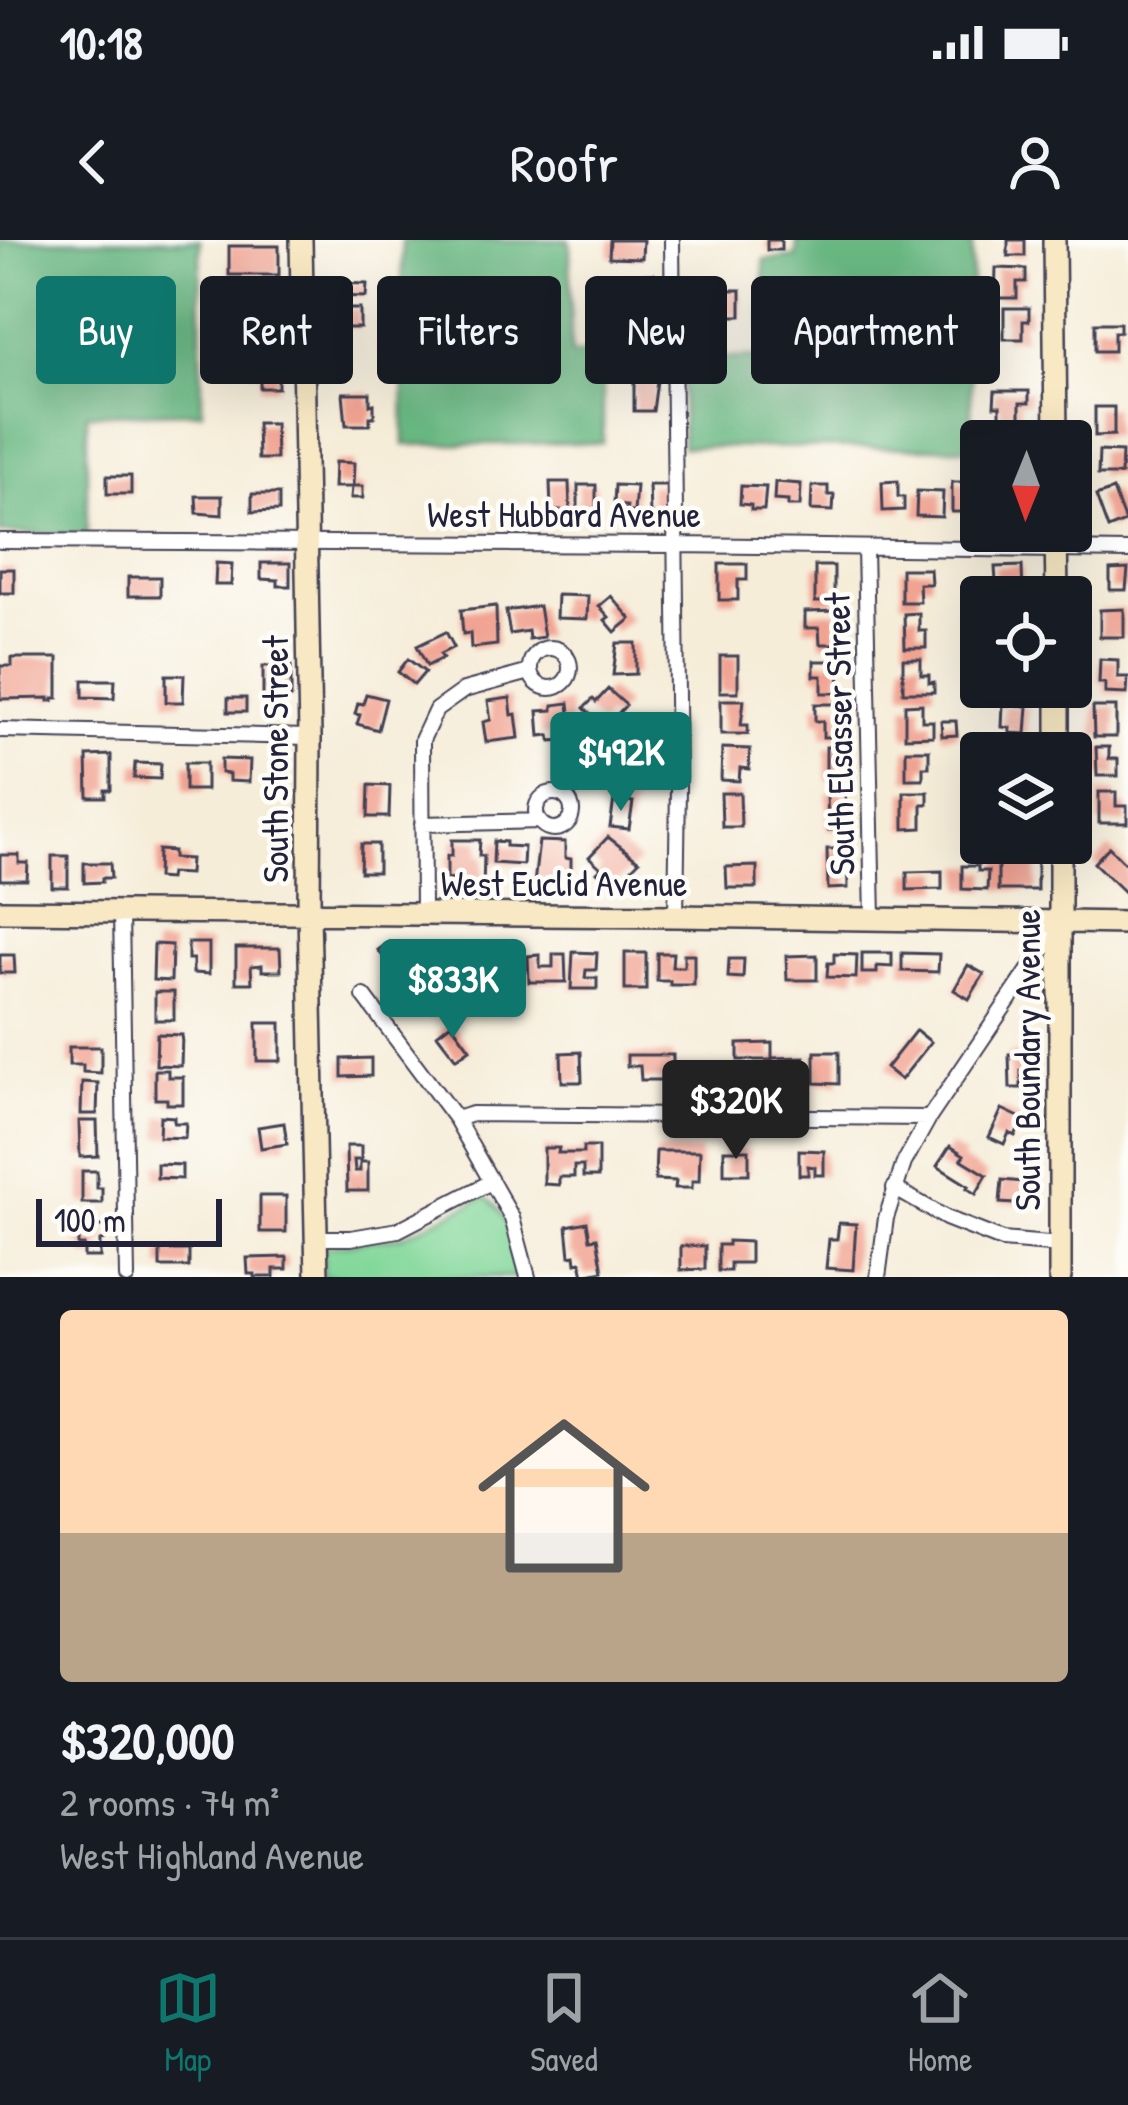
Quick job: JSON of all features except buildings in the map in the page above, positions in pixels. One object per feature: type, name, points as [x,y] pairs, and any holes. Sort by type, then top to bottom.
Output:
[{"type":"street","name":"South Stone Street","points":[[301,240],[317,1277]]},
{"type":"street","points":[[672,240],[676,916]]},
{"type":"street","points":[[1054,240],[1055,420]]},
{"type":"street","name":"West Hubbard Avenue","points":[[0,541],[865,548],[960,545]]},
{"type":"street","name":"West Hubbard Avenue","points":[[1092,546],[1128,551]]},
{"type":"street","name":"South Elsasser Street","points":[[865,548],[874,919]]},
{"type":"street","points":[[423,915],[422,740],[436,710],[464,690],[530,672]]},
{"type":"street","points":[[0,730],[310,737]]},
{"type":"street","points":[[422,824],[539,821]]},
{"type":"street","name":"South Boundary Avenue","points":[[1060,864],[1060,1277]]},
{"type":"street","name":"West Euclid Avenue","points":[[0,911],[1128,923]]},
{"type":"street","points":[[121,911],[127,1277]]},
{"type":"street","points":[[878,1277],[886,1218],[904,1162],[928,1118],[1061,923]]},
{"type":"street","points":[[364,996],[456,1119],[512,1218],[528,1277]]},
{"type":"street","points":[[456,1119],[472,1114],[928,1118]]},
{"type":"street","points":[[316,1238],[398,1230],[491,1182]]},
{"type":"street","points":[[894,1187],[946,1218],[1002,1240],[1060,1245]]},
{"type":"green space","points":[[0,240],[200,240],[202,412],[87,414],[87,534],[0,533]]},
{"type":"green space","points":[[402,240],[570,240],[571,354],[585,354],[585,384],[603,384],[603,443],[404,445],[403,384],[561,384],[561,276],[402,276]]},
{"type":"green space","points":[[797,240],[972,240],[972,276],[764,276],[764,260],[796,257]]},
{"type":"green space","points":[[751,357],[751,384],[971,384],[971,420],[960,420],[960,448],[682,447],[683,384],[727,384],[727,358]]},
{"type":"green space","points":[[485,1197],[506,1222],[522,1277],[323,1277],[323,1247],[402,1236]]}]
